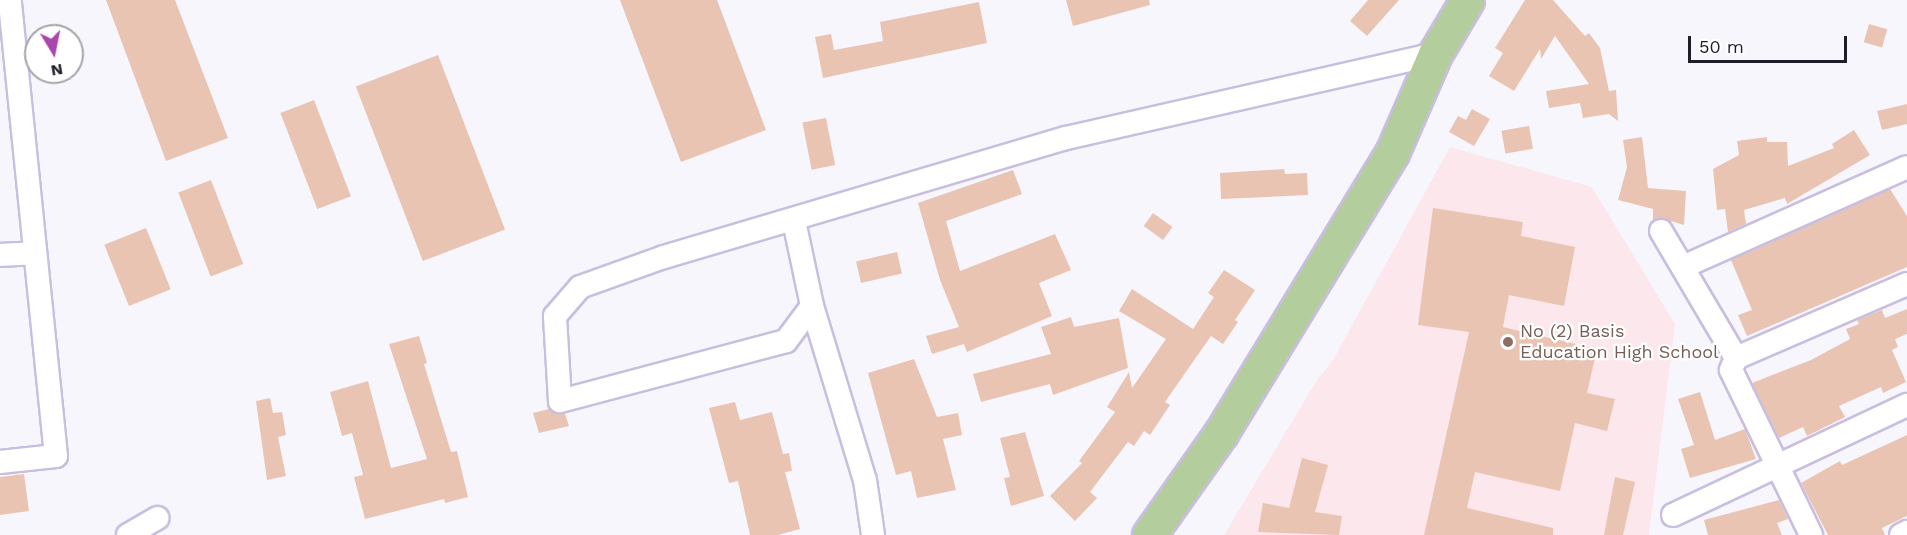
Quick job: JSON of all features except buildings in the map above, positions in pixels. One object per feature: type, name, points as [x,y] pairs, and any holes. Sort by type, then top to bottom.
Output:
[{"type":"highway","points":[[1149,535],[1221,433],[1392,153],[1435,54],[1467,0]]},
{"type":"street","points":[[0,462],[56,456],[34,253],[6,47],[10,0]]},
{"type":"street","points":[[812,306],[786,341],[560,401],[555,316],[580,287],[664,257],[1066,138],[1435,54]]},
{"type":"street","points":[[1684,266],[1907,167]]},
{"type":"street","points":[[794,220],[812,306],[865,480],[873,535]]},
{"type":"street","points":[[1661,231],[1684,266],[1736,358]]},
{"type":"street","points":[[0,255],[34,253]]},
{"type":"street","points":[[1811,535],[1731,370],[1736,358],[1907,284]]},
{"type":"street","points":[[1673,515],[1907,405]]},
{"type":"street","points":[[128,535],[158,518]]},
{"type":"street","points":[[1900,535],[1907,532]]},
{"type":"shaded area","name":"No (2) Basis Education High School","points":[[1450,147],[1592,187],[1675,324],[1649,535],[1224,535],[1317,380],[1333,360]]},
{"type":"place","name":"No (2) Basis Education High School","points":[[1508,342]]}]
